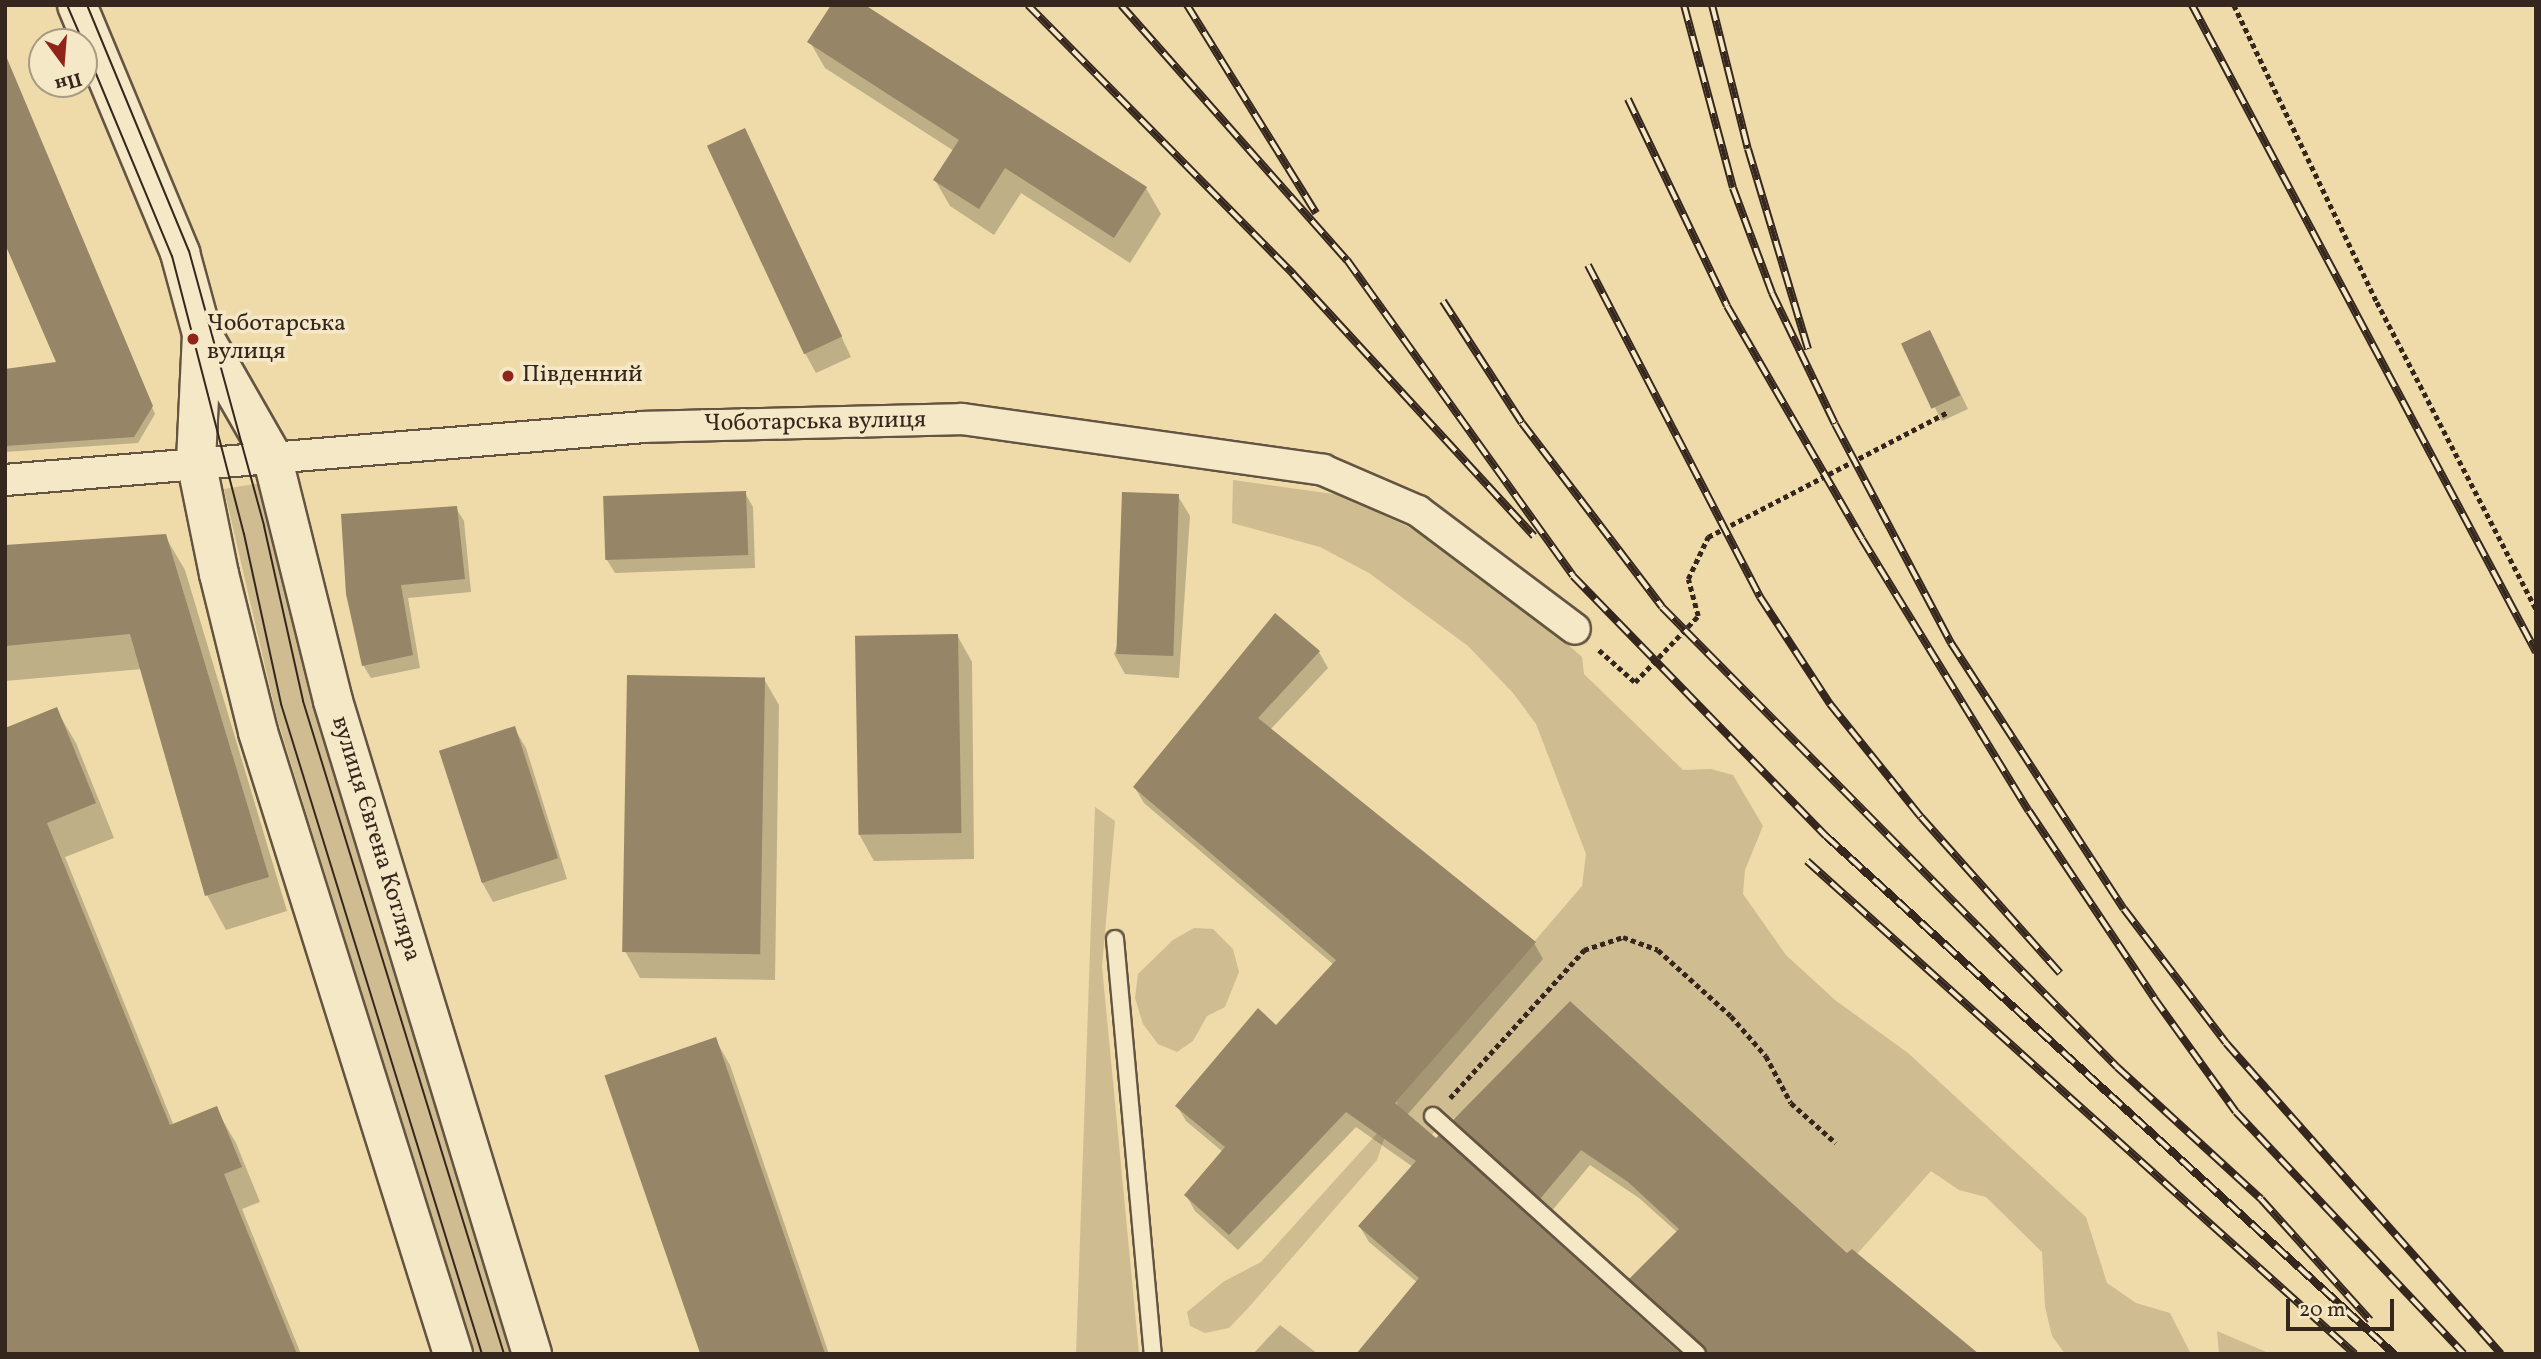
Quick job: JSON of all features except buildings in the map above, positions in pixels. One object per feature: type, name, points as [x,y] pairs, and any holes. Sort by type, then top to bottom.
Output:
[{"type":"main road","name":"вулиця Євгена Котляра","points":[[77,5],[180,253],[202,334],[272,456],[333,701],[533,1354]]},
{"type":"main road","name":"вулиця Євгена Котляра","points":[[202,334],[196,461],[258,732],[453,1354]]},
{"type":"street","name":"Чоботарська вулиця","points":[[5,480],[196,461],[644,427],[976,421],[1323,470],[1418,511],[1574,629]]},
{"type":"lane","points":[[1115,939],[1153,1354]]},
{"type":"lane","points":[[1433,1116],[1697,1354]]},
{"type":"path","points":[[2234,5],[2377,302],[2536,609]]},
{"type":"path","points":[[1574,629],[1635,682],[1698,616],[1688,579],[1708,537],[1948,412]]},
{"type":"path","points":[[1433,1116],[1584,950],[1623,937],[1658,950],[1731,1016],[1766,1056],[1791,1103],[1836,1143]]},
{"type":"shaded area","points":[[1233,480],[1341,495],[1464,553],[1582,657],[1584,674],[1683,770],[1711,769],[1733,775],[1763,826],[1745,870],[1743,894],[1786,955],[1835,1000],[1908,1053],[2086,1217],[2107,1283],[2136,1303],[2170,1313],[2191,1354],[2065,1354],[2052,1336],[2045,1307],[2042,1252],[1986,1197],[1959,1190],[1931,1171],[1857,1254],[1847,1253],[1570,1001],[1458,1115],[1420,1143],[1402,1131],[1397,1101],[1582,886],[1586,854],[1536,724],[1513,693],[1468,646],[1369,573],[1320,547],[1232,523]]},
{"type":"shaded area","points":[[261,483],[313,708],[512,1354],[473,1354],[277,718],[224,489]]},
{"type":"shaded area","points":[[1095,807],[1115,821],[1102,966],[1139,1354],[1076,1354]]},
{"type":"shaded area","points":[[1194,928],[1213,929],[1233,949],[1239,972],[1225,1007],[1207,1016],[1193,1041],[1177,1052],[1158,1044],[1143,1024],[1135,998],[1138,974],[1173,940]]},
{"type":"shaded area","points":[[1382,1128],[1385,1136],[1377,1160],[1229,1328],[1205,1333],[1190,1326],[1187,1312],[1223,1282],[1261,1262]]},
{"type":"shaded area","points":[[2217,1331],[2271,1354],[2219,1354]]},
{"type":"tram line","points":[[67,5],[77,28]]},
{"type":"tram line","points":[[87,5],[189,251],[264,526],[303,701],[504,1354]]},
{"type":"tram line","points":[[98,79],[172,256],[244,534],[281,704],[482,1354]]},
{"type":"railway","points":[[1028,5],[1293,274],[1534,536]]},
{"type":"railway","points":[[1121,5],[1347,260],[1573,576],[1826,836],[2394,1354]]},
{"type":"railway","points":[[1187,5],[1316,213]]},
{"type":"railway","points":[[1684,5],[1733,188],[1772,293],[1835,424],[1951,643],[2124,909],[2226,1043],[2501,1354]]},
{"type":"railway","points":[[1712,5],[1748,149],[1808,349]]},
{"type":"railway","points":[[2192,5],[2536,652]]},
{"type":"railway","points":[[1628,99],[1727,306],[1862,539],[2029,811],[2154,998],[2236,1112],[2464,1354]]},
{"type":"railway","points":[[1588,265],[1760,597],[1830,704],[1921,817],[2060,973]]},
{"type":"railway","points":[[1443,301],[1522,423],[1662,607],[2117,1067],[2261,1199],[2370,1320]]},
{"type":"railway","points":[[1807,861],[2355,1354]]},
{"type":"place","name":"Чоботарська вулиця","points":[[193,339]]},
{"type":"place","name":"Південний","points":[[508,376]]}]
